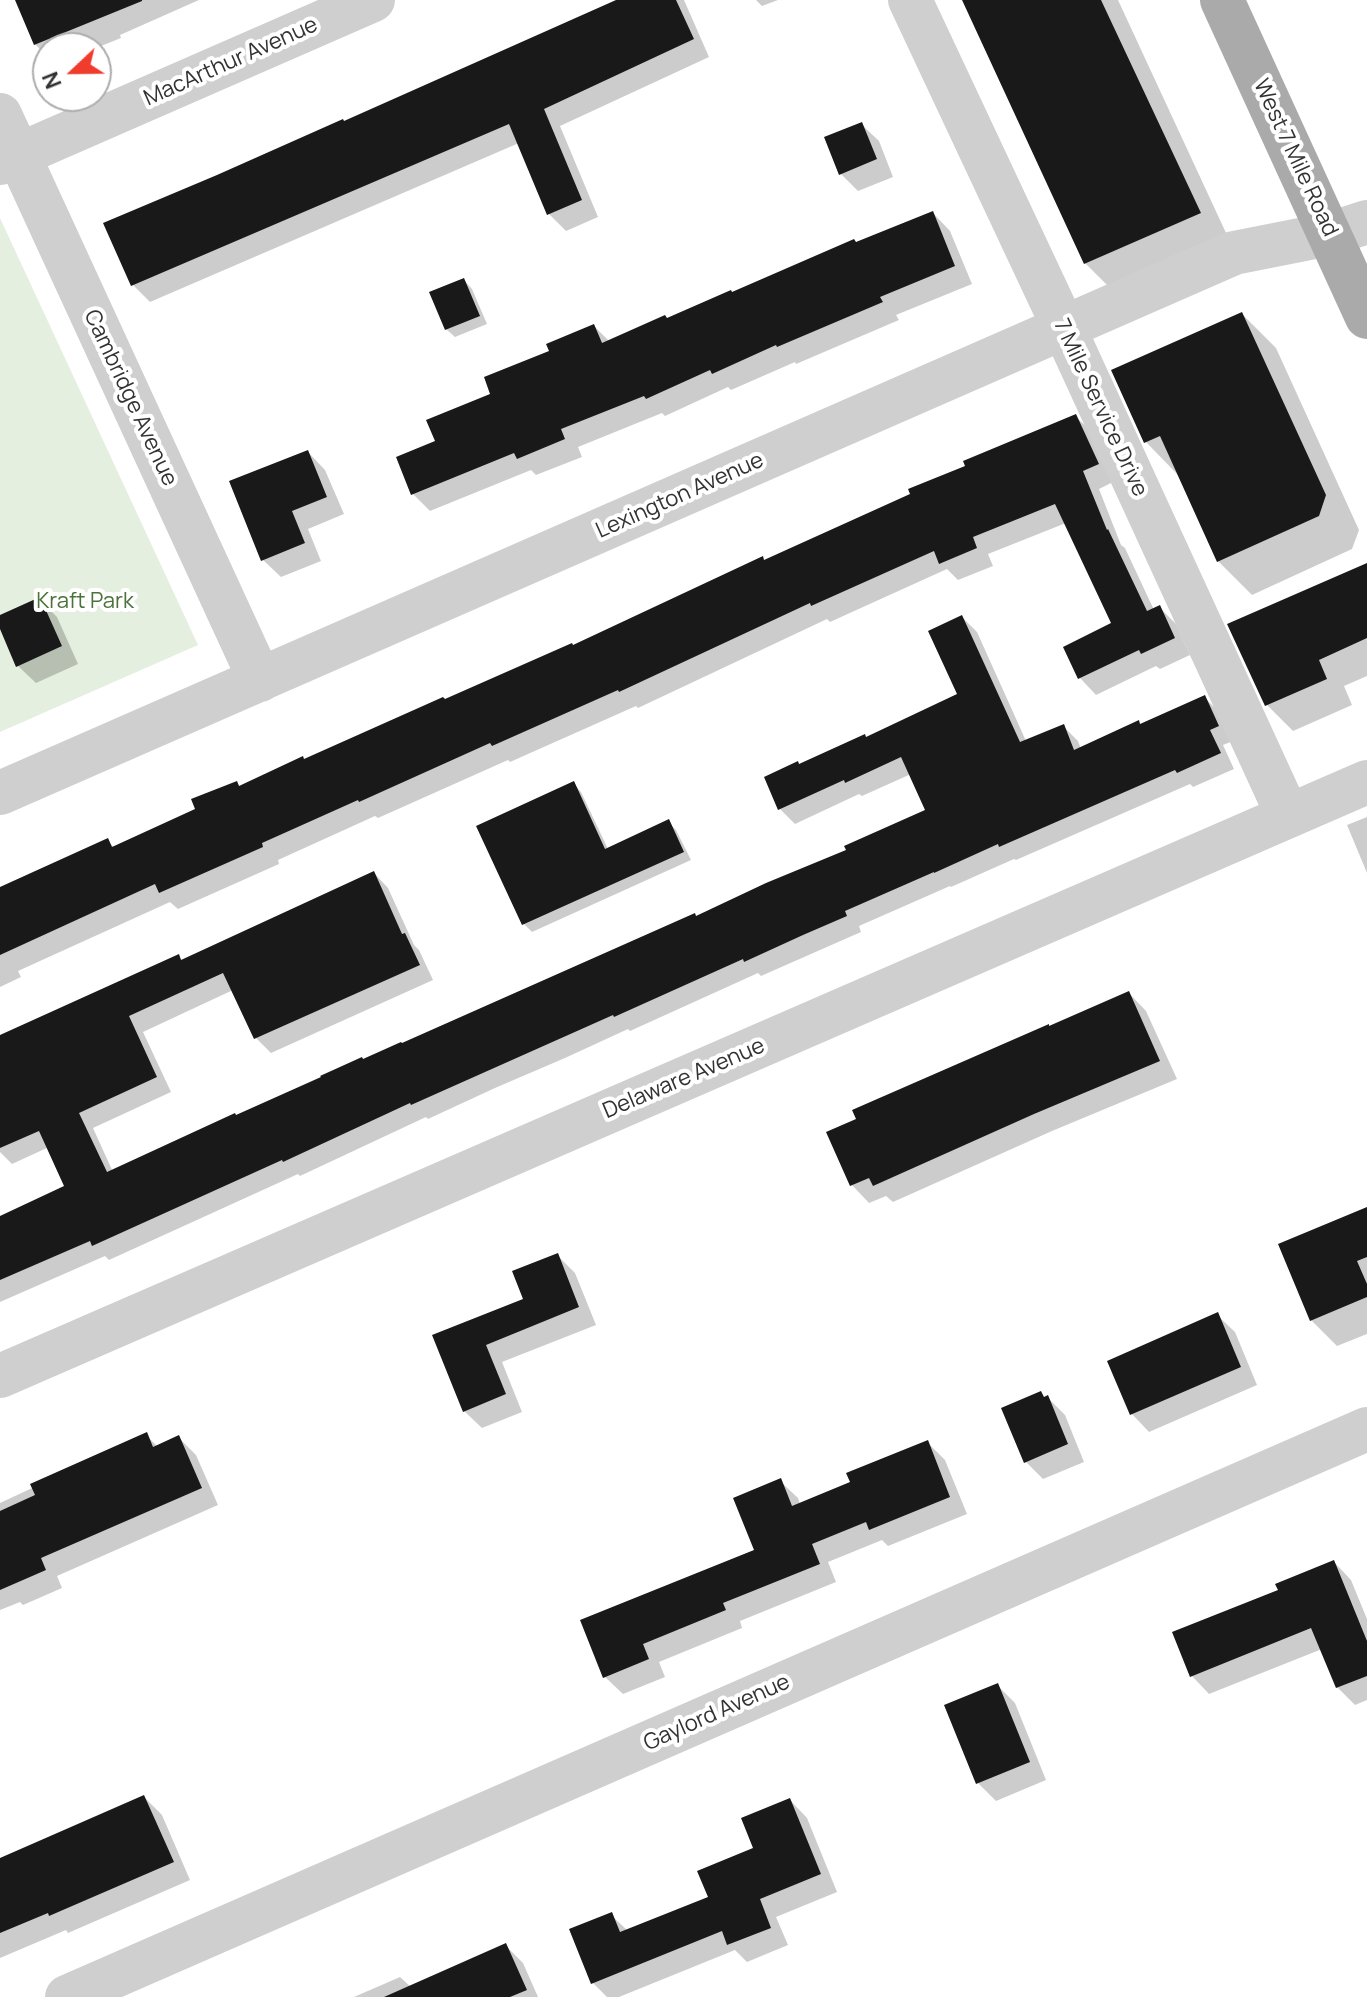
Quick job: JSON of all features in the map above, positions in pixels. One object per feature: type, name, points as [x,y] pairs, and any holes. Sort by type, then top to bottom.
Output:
[{"type":"main road","name":"West 7 Mile Road","points":[[1222,0],[1348,228],[1367,317]]},
{"type":"street","name":"MacArthur Avenue","points":[[9,159],[373,0]]},
{"type":"street","name":"7 Mile Service Drive","points":[[910,0],[1288,816]]},
{"type":"street","name":"Cambridge Avenue","points":[[0,115],[9,159],[260,680]]},
{"type":"street","name":"Lexington Avenue","points":[[0,793],[1234,253],[1348,228]]},
{"type":"street","name":"Delaware Avenue","points":[[0,1376],[1367,782]]},
{"type":"street","name":"Gaylord Avenue","points":[[67,1997],[1367,1429]]},
{"type":"green space","name":"Kraft Park","points":[[0,218],[198,645],[0,732]]},
{"type":"building","points":[[15,0],[142,0],[66,32],[32,32],[32,40]]},
{"type":"building","points":[[616,0],[676,0],[694,39],[544,109],[582,200],[547,215],[509,124],[131,286],[103,223],[344,121]]},
{"type":"building","points":[[962,0],[1101,0],[1201,213],[1084,264]]},
{"type":"building","points":[[862,122],[877,159],[839,175],[824,137]]},
{"type":"building","points":[[933,211],[955,266],[880,297],[883,302],[712,374],[710,370],[646,399],[644,396],[561,429],[565,439],[517,459],[514,453],[411,495],[396,457],[435,441],[426,420],[490,394],[484,377],[549,351],[546,344],[594,324],[602,343],[665,315],[667,318],[732,292],[854,239],[856,242]]},
{"type":"building","points":[[464,278],[480,316],[445,330],[429,292]]},
{"type":"building","points":[[1242,312],[1326,495],[1319,516],[1217,562],[1160,436],[1144,443],[1111,370]]},
{"type":"building","points":[[1076,414],[1099,464],[1083,471],[1107,530],[1147,611],[1160,605],[1175,638],[1141,654],[1139,650],[1078,679],[1063,647],[1111,623],[1055,504],[973,537],[977,548],[939,564],[934,551],[811,606],[810,603],[619,692],[358,800],[159,893],[155,884],[0,955],[0,887],[108,838],[112,847],[195,809],[191,799],[237,781],[239,786],[303,756],[304,759],[443,697],[445,699],[573,645],[763,556],[764,560],[910,494],[908,489],[965,466],[963,461]]},
{"type":"building","points":[[308,450],[327,497],[292,511],[305,543],[261,561],[229,481]]},
{"type":"building","points":[[1367,563],[1367,638],[1319,660],[1327,679],[1265,706],[1227,624]]},
{"type":"building","points":[[40,597],[62,646],[16,667],[0,629],[0,615]]},
{"type":"building","points":[[962,615],[1020,742],[1064,724],[1074,750],[1139,720],[1140,724],[1205,695],[1219,726],[1210,730],[1221,753],[999,847],[998,844],[845,911],[847,916],[744,962],[743,959],[410,1103],[92,1246],[90,1241],[0,1280],[0,1216],[64,1186],[39,1131],[0,1148],[0,1035],[179,954],[181,960],[374,871],[402,934],[405,933],[420,965],[254,1039],[223,973],[129,1016],[157,1077],[79,1113],[107,1172],[362,1057],[402,1043],[695,913],[696,916],[846,850],[844,846],[925,810],[901,757],[778,810],[764,777],[865,734],[866,737],[957,694],[928,631]]},
{"type":"building","points":[[574,781],[605,849],[669,819],[684,852],[522,925],[476,826]]},
{"type":"building","points":[[1129,991],[1160,1061],[873,1186],[869,1178],[850,1186],[826,1132],[856,1119],[852,1110]]},
{"type":"building","points":[[1367,1207],[1367,1257],[1357,1261],[1367,1284],[1367,1297],[1310,1321],[1278,1244]]},
{"type":"building","points":[[558,1253],[579,1307],[486,1345],[506,1394],[463,1412],[432,1335],[523,1299],[512,1271]]},
{"type":"building","points":[[1218,1312],[1241,1367],[1130,1415],[1107,1361]]},
{"type":"building","points":[[1041,1391],[1044,1397],[1048,1395],[1068,1444],[1024,1463],[1001,1408]]},
{"type":"building","points":[[147,1432],[153,1447],[179,1435],[202,1488],[41,1558],[46,1570],[0,1590],[0,1511],[35,1495],[30,1484]]},
{"type":"building","points":[[928,1440],[950,1497],[869,1530],[866,1522],[812,1544],[820,1564],[723,1603],[726,1610],[643,1644],[649,1659],[603,1678],[580,1620],[754,1550],[733,1498],[781,1478],[792,1506],[850,1482],[846,1473]]},
{"type":"building","points":[[1334,1560],[1367,1641],[1367,1676],[1336,1688],[1311,1628],[1190,1677],[1172,1632],[1278,1590],[1275,1584]]},
{"type":"building","points":[[998,1683],[1030,1762],[976,1784],[944,1705]]},
{"type":"building","points":[[144,1795],[174,1862],[49,1916],[48,1913],[0,1933],[0,1858]]},
{"type":"building","points":[[790,1798],[821,1874],[760,1899],[771,1928],[727,1945],[722,1931],[591,1984],[569,1929],[612,1912],[620,1932],[708,1897],[697,1871],[753,1848],[741,1818]]},
{"type":"building","points":[[506,1943],[527,1990],[510,1997],[384,1997]]}]
